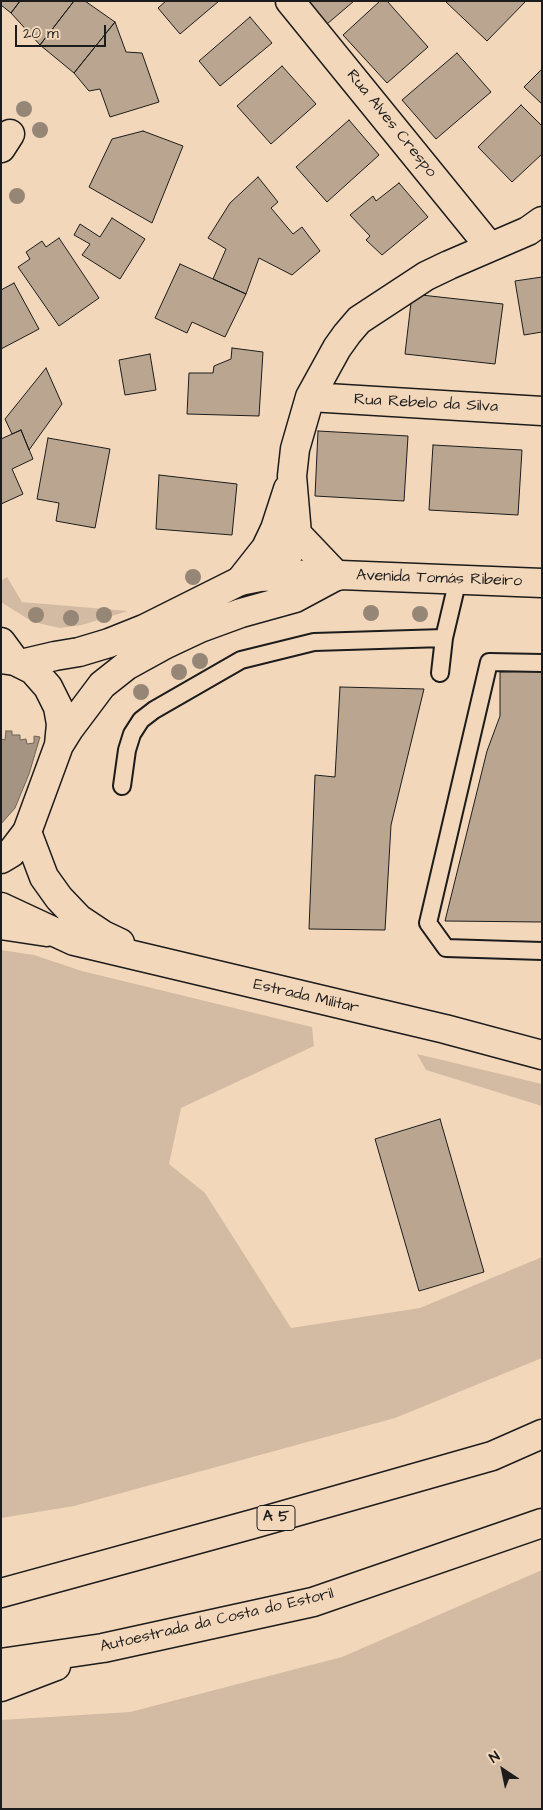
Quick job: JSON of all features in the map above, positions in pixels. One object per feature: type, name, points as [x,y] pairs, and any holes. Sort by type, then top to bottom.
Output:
[{"type":"main road","name":"Rua Alves Crespo","points":[[290,1],[490,247]]},
{"type":"main road","points":[[200,628],[266,586],[279,575],[297,534],[292,476],[294,449],[310,397],[337,348],[359,320],[426,276],[528,232],[542,221]]},
{"type":"main road","name":"Rua Rebelo da Silva","points":[[310,397],[542,411]]},
{"type":"main road","points":[[240,581],[266,548],[275,530],[292,476]]},
{"type":"main road","points":[[297,534],[337,576]]},
{"type":"main road","name":"Avenida Tomás Ribeiro","points":[[10,657],[55,656],[109,644],[144,629],[240,581],[279,575],[315,574],[542,583]]},
{"type":"main road","name":"Avenida Tomás Ribeiro","points":[[60,745],[69,729],[102,685],[126,666],[200,628],[241,612],[295,598],[337,576]]},
{"type":"main road","points":[[1,859],[11,853],[27,832],[60,745],[61,724],[58,707],[48,687],[33,670],[10,657]]},
{"type":"main road","name":"Estrada Militar","points":[[27,832],[44,877],[59,898],[79,919],[103,935],[167,964]]},
{"type":"main road","name":"Estrada Militar","points":[[1,907],[74,941],[445,1029],[542,1055]]},
{"type":"main road","name":"Estrada Militar","points":[[1,925],[57,934]]},
{"type":"main road","name":"Estrada Militar","points":[[445,1029],[542,1043]]},
{"type":"main road","name":"A 5","points":[[1,1593],[492,1456],[542,1434]]},
{"type":"main road","name":"Autoestrada da Costa do Estoril","points":[[1,1663],[103,1648],[313,1602],[542,1523]]},
{"type":"main road","points":[[1,1687],[103,1648]]},
{"type":"lane","points":[[440,673],[444,638],[458,580]]},
{"type":"lane","points":[[122,786],[127,750],[132,734],[141,720],[154,710],[241,660],[314,642],[444,638]]},
{"type":"lane","points":[[542,663],[489,662],[428,923],[446,948],[542,951]]},
{"type":"shaded area","points":[[7,577],[22,602],[128,611],[82,625],[60,628],[42,624],[28,619],[1,602],[1,581]]},
{"type":"shaded area","points":[[6,731],[12,731],[12,735],[20,735],[20,740],[26,739],[27,744],[34,743],[34,736],[40,737],[29,774],[15,808],[1,824],[1,739],[5,740]]},
{"type":"shaded area","points":[[1,950],[34,955],[82,971],[312,1027],[314,1046],[181,1108],[169,1164],[205,1193],[291,1328],[420,1308],[542,1257],[542,1358],[395,1418],[74,1506],[1,1518]]},
{"type":"shaded area","points":[[417,1054],[542,1084],[542,1106],[426,1070]]},
{"type":"shaded area","points":[[542,1570],[542,1809],[1,1809],[1,1720],[130,1712],[342,1657]]},
{"type":"building","points":[[1,1],[20,1],[11,13],[1,5]]},
{"type":"building","points":[[20,1],[74,1],[40,45],[11,13]]},
{"type":"building","points":[[74,1],[85,1],[115,22],[74,73],[40,45]]},
{"type":"building","points":[[166,1],[219,1],[180,34],[158,8]]},
{"type":"building","points":[[308,1],[354,1],[327,24]]},
{"type":"building","points":[[380,1],[387,1],[428,47],[387,83],[343,35]]},
{"type":"building","points":[[445,1],[526,1],[487,41]]},
{"type":"building","points":[[250,17],[272,43],[220,86],[199,61]]},
{"type":"building","points":[[115,22],[126,52],[142,53],[159,102],[110,117],[100,89],[89,91],[74,73]]},
{"type":"building","points":[[457,53],[491,92],[436,139],[402,100]]},
{"type":"building","points":[[282,66],[316,104],[271,144],[237,106]]},
{"type":"building","points":[[542,69],[542,104],[524,87]]},
{"type":"building","points":[[521,105],[542,126],[542,154],[512,182],[478,147]]},
{"type":"building","points":[[349,120],[379,155],[327,202],[296,167]]},
{"type":"building","points":[[143,131],[183,146],[152,223],[89,187],[112,139]]},
{"type":"building","points":[[258,177],[278,202],[271,208],[293,234],[302,227],[320,251],[292,275],[259,258],[246,294],[213,279],[226,249],[208,238],[230,203]]},
{"type":"building","points":[[399,183],[428,217],[382,255],[366,240],[370,236],[350,215],[373,196],[376,201]]},
{"type":"building","points":[[112,218],[145,239],[120,279],[82,255],[90,244],[74,235],[80,224],[100,237]]},
{"type":"building","points":[[59,238],[99,298],[59,326],[18,267],[30,259],[26,252],[42,241],[46,247]]},
{"type":"building","points":[[180,264],[246,294],[225,337],[192,322],[187,333],[155,318]]},
{"type":"building","points":[[542,277],[542,332],[524,335],[515,281]]},
{"type":"building","points":[[14,283],[39,329],[1,349],[1,290]]},
{"type":"building","points":[[412,294],[503,304],[495,364],[405,354]]},
{"type":"building","points":[[232,348],[263,352],[259,416],[187,414],[189,373],[213,373],[214,366],[231,359]]},
{"type":"building","points":[[150,354],[156,390],[125,395],[119,360]]},
{"type":"building","points":[[46,368],[62,404],[29,450],[21,430],[12,434],[5,419]]},
{"type":"building","points":[[21,430],[33,459],[12,469],[23,494],[1,504],[1,439]]},
{"type":"building","points":[[318,431],[408,436],[404,501],[315,496]]},
{"type":"building","points":[[48,438],[110,449],[95,528],[56,521],[59,503],[37,499]]},
{"type":"building","points":[[433,445],[522,450],[518,515],[429,510]]},
{"type":"building","points":[[159,475],[237,484],[232,535],[156,529]]},
{"type":"building","points":[[542,671],[542,922],[445,921],[487,751],[500,716],[500,672]]},
{"type":"building","points":[[340,687],[424,689],[391,825],[385,930],[309,929],[315,775],[335,777]]},
{"type":"building","points":[[440,1119],[484,1272],[419,1291],[375,1139]]}]
